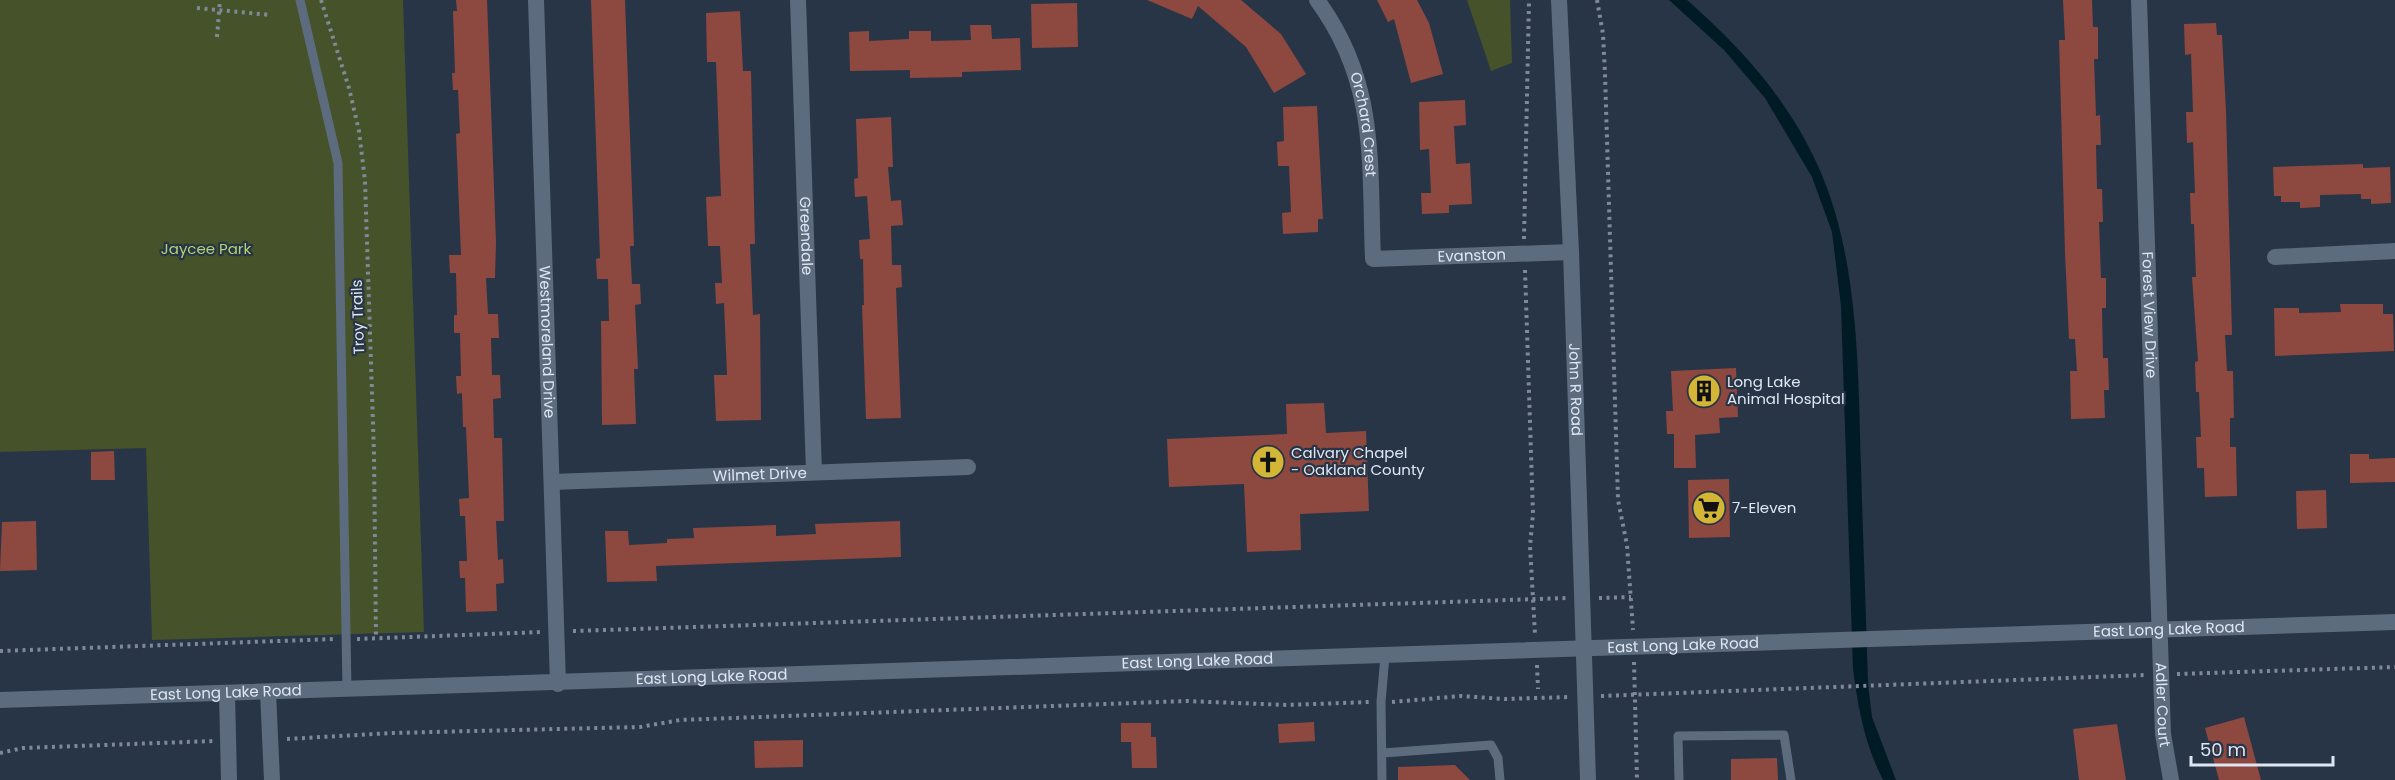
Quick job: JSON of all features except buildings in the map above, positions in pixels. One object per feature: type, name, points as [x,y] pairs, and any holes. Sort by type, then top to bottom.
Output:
[{"type":"main road","name":"Westmoreland Drive","points":[[536,0],[558,684]]},
{"type":"main road","name":"Greendale","points":[[798,0],[814,472]]},
{"type":"main road","name":"Orchard Crest","points":[[1317,0],[1342,37],[1364,98],[1369,138],[1372,259]]},
{"type":"main road","name":"John R Road","points":[[1559,0],[1571,252],[1588,780]]},
{"type":"main road","name":"Forest View Drive","points":[[2139,0],[2160,629]]},
{"type":"main road","points":[[2275,257],[2395,250]]},
{"type":"main road","name":"Evanston","points":[[1372,259],[1571,252]]},
{"type":"main road","name":"Wilmet Drive","points":[[552,482],[968,467]]},
{"type":"main road","name":"East Long Lake Road","points":[[0,700],[558,684],[2395,621]]},
{"type":"main road","name":"Adler Court","points":[[2160,629],[2163,734],[2171,780]]},
{"type":"main road","points":[[268,692],[272,780]]},
{"type":"main road","points":[[226,693],[229,780]]},
{"type":"lane","points":[[300,0],[338,164],[347,690]]},
{"type":"lane","points":[[1382,780],[1380,702],[1384,656]]},
{"type":"lane","points":[[1679,780],[1678,736],[1784,735],[1791,780]]},
{"type":"lane","points":[[1383,753],[1491,745],[1498,758],[1500,780]]},
{"type":"path","points":[[217,37],[220,0]]},
{"type":"path","name":"Troy Trails","points":[[321,0],[349,88],[359,131],[365,181],[373,399],[376,638]]},
{"type":"path","points":[[1523,233],[1529,0]]},
{"type":"path","points":[[1597,0],[1603,34],[1605,74],[1618,500],[1627,545],[1633,605]]},
{"type":"path","points":[[197,8],[271,15]]},
{"type":"path","points":[[1525,274],[1533,514],[1530,546],[1535,612]]},
{"type":"path","points":[[1621,597],[1631,597]]},
{"type":"path","points":[[569,631],[1543,598]]},
{"type":"path","points":[[362,639],[543,632]]},
{"type":"path","points":[[0,651],[325,639]]},
{"type":"path","points":[[2174,674],[2395,667]]},
{"type":"path","points":[[1624,696],[2146,675]]},
{"type":"path","points":[[1635,680],[1637,780]]},
{"type":"path","points":[[1394,701],[1461,696],[1551,698]]},
{"type":"path","points":[[270,739],[392,733],[640,727],[680,720],[991,706],[1212,700],[1287,705],[1363,702]]},
{"type":"path","points":[[0,753],[23,748],[228,741]]},
{"type":"green space","name":"Jaycee Park","points":[[0,0],[403,0],[424,632],[152,640],[146,448],[0,452]]},
{"type":"green space","points":[[1467,0],[1510,0],[1512,63],[1491,71]]},
{"type":"water","points":[[1669,0],[1687,0],[1745,56],[1778,97],[1793,119],[1818,166],[1842,237],[1854,313],[1857,352],[1868,684],[1872,717],[1896,780],[1883,780],[1871,753],[1860,712],[1853,669],[1841,306],[1832,232],[1812,177],[1765,98],[1724,50]]},
{"type":"place","name":"Long Lake Animal Hospital","points":[[1704,391]]},
{"type":"place","name":"Calvary Chapel - Oakland County","points":[[1268,462]]},
{"type":"place","name":"7-Eleven","points":[[1709,508]]}]
